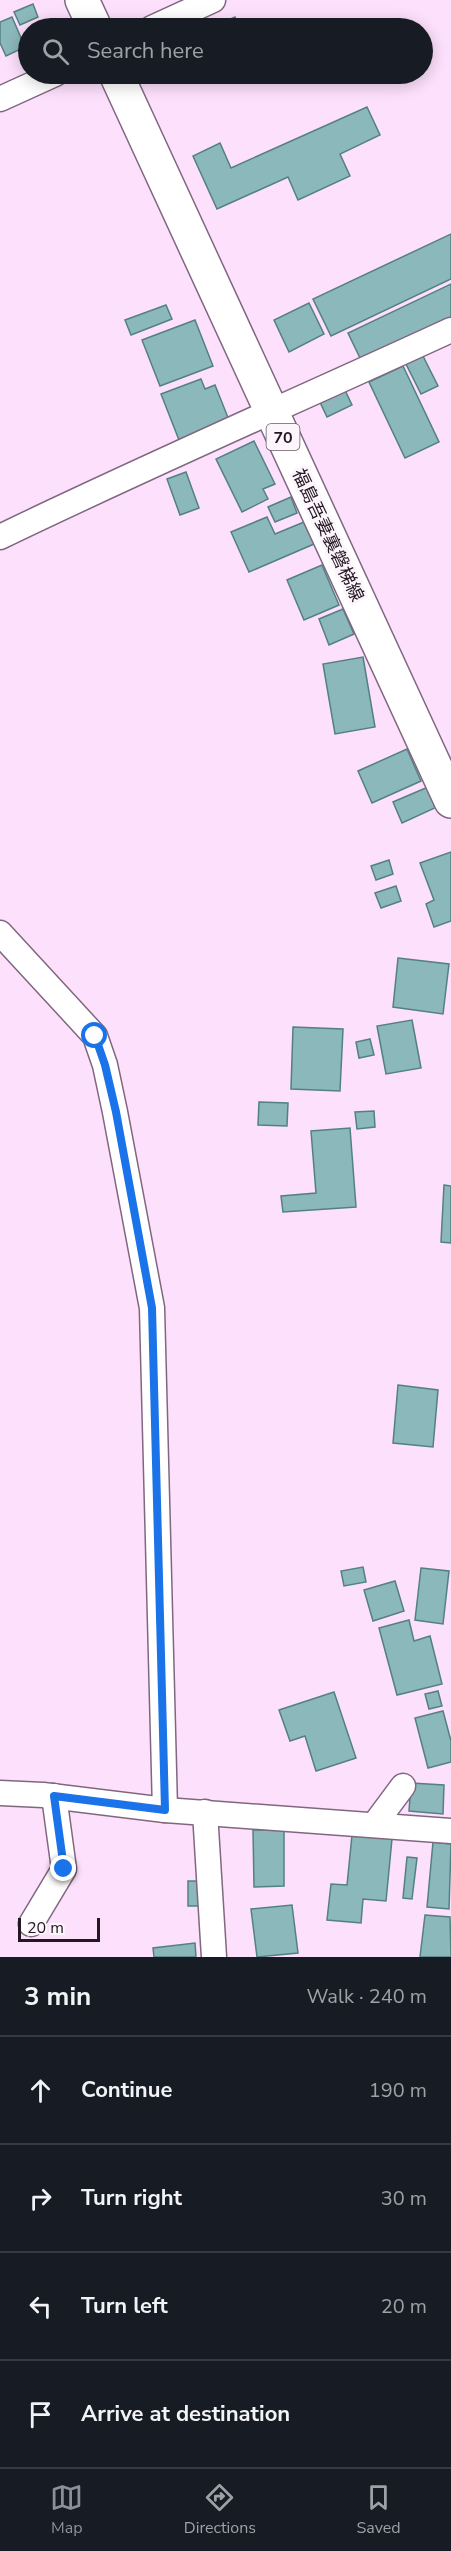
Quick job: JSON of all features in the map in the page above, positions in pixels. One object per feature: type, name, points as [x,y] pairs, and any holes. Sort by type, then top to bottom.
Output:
[{"type":"main road","points":[[82,0],[90,18]]},
{"type":"main road","name":"福島吾妻裏磐梯線","points":[[121,84],[451,801]]},
{"type":"street","points":[[174,18],[213,0]]},
{"type":"street","points":[[0,99],[33,84]]},
{"type":"street","points":[[0,537],[114,482],[272,413],[451,330]]},
{"type":"street","points":[[0,933],[95,1036],[105,1065],[116,1112],[147,1273],[152,1319],[165,1810]]},
{"type":"street","points":[[374,1825],[403,1786]]},
{"type":"street","points":[[0,1793],[54,1796],[165,1810],[451,1831]]},
{"type":"street","points":[[31,1924],[64,1869],[54,1796]]},
{"type":"street","points":[[206,1812],[214,1957]]},
{"type":"building","points":[[33,4],[38,17],[18,18],[18,21],[14,12]]},
{"type":"building","points":[[12,17],[18,31],[18,50],[6,56],[0,43],[0,22]]},
{"type":"building","points":[[367,107],[380,135],[340,154],[350,176],[298,200],[288,177],[217,209],[193,156],[220,143],[231,168]]},
{"type":"building","points":[[451,234],[451,279],[331,336],[313,299]]},
{"type":"building","points":[[451,284],[451,318],[361,360],[348,333]]},
{"type":"building","points":[[309,303],[324,334],[289,352],[274,320]]},
{"type":"building","points":[[166,305],[172,319],[131,335],[125,320]]},
{"type":"building","points":[[195,320],[213,366],[160,386],[142,340]]},
{"type":"building","points":[[422,354],[438,386],[421,394],[405,362]]},
{"type":"building","points":[[403,366],[439,442],[405,458],[369,382]]},
{"type":"building","points":[[201,379],[205,389],[215,385],[229,420],[179,440],[161,394]]},
{"type":"building","points":[[343,386],[352,405],[327,417],[318,398]]},
{"type":"building","points":[[254,441],[275,484],[263,489],[268,499],[242,512],[216,459]]},
{"type":"building","points":[[186,472],[199,508],[180,515],[167,479]]},
{"type":"building","points":[[291,497],[297,513],[275,522],[268,507]]},
{"type":"building","points":[[267,517],[275,534],[304,522],[314,544],[249,572],[231,532]]},
{"type":"building","points":[[322,565],[339,605],[304,620],[287,580]]},
{"type":"building","points":[[343,609],[354,634],[329,645],[319,619]]},
{"type":"building","points":[[363,657],[375,727],[335,734],[323,664]]},
{"type":"building","points":[[407,749],[421,781],[372,803],[358,771]]},
{"type":"building","points":[[428,787],[437,807],[402,823],[393,802]]},
{"type":"building","points":[[451,852],[451,921],[434,927],[426,904],[434,900],[420,863]]},
{"type":"building","points":[[389,860],[393,874],[376,880],[371,866]]},
{"type":"building","points":[[396,886],[401,901],[381,908],[375,893]]},
{"type":"building","points":[[398,958],[449,964],[443,1014],[393,1007]]},
{"type":"building","points":[[412,1020],[421,1068],[386,1074],[377,1026]]},
{"type":"building","points":[[293,1027],[343,1029],[340,1091],[291,1089]]},
{"type":"building","points":[[370,1039],[374,1055],[359,1058],[356,1042]]},
{"type":"building","points":[[259,1102],[288,1103],[287,1126],[258,1125]]},
{"type":"building","points":[[374,1111],[375,1127],[357,1129],[355,1112]]},
{"type":"building","points":[[350,1128],[356,1207],[283,1212],[281,1196],[316,1193],[311,1131]]},
{"type":"building","points":[[444,1185],[451,1186],[451,1243],[441,1242]]},
{"type":"building","points":[[398,1385],[438,1390],[433,1447],[393,1443]]},
{"type":"building","points":[[363,1567],[366,1582],[344,1586],[341,1571]]},
{"type":"building","points":[[421,1568],[449,1571],[443,1624],[415,1620]]},
{"type":"building","points":[[395,1581],[404,1611],[373,1621],[364,1590]]},
{"type":"building","points":[[409,1620],[414,1641],[430,1636],[442,1684],[397,1695],[379,1628]]},
{"type":"building","points":[[438,1691],[442,1706],[429,1709],[425,1694]]},
{"type":"building","points":[[334,1692],[356,1758],[316,1771],[305,1736],[290,1741],[279,1710]]},
{"type":"building","points":[[443,1711],[451,1741],[451,1762],[428,1768],[415,1718]]},
{"type":"building","points":[[411,1783],[444,1785],[443,1814],[409,1811]]},
{"type":"building","points":[[253,1830],[284,1830],[284,1886],[254,1887]]},
{"type":"building","points":[[352,1835],[392,1839],[386,1901],[363,1899],[361,1923],[327,1920],[331,1884],[347,1885]]},
{"type":"building","points":[[433,1842],[451,1844],[449,1909],[427,1907]]},
{"type":"building","points":[[407,1857],[417,1858],[412,1899],[403,1898]]},
{"type":"building","points":[[188,1881],[202,1881],[203,1906],[188,1906]]},
{"type":"building","points":[[292,1905],[298,1953],[257,1957],[251,1909]]},
{"type":"building","points":[[425,1915],[450,1917],[451,1957],[420,1957]]},
{"type":"building","points":[[195,1943],[196,1957],[154,1957],[153,1948]]},
{"type":"route","points":[[64,1869],[54,1796],[165,1810],[152,1308],[116,1112],[105,1065],[95,1036]]}]
